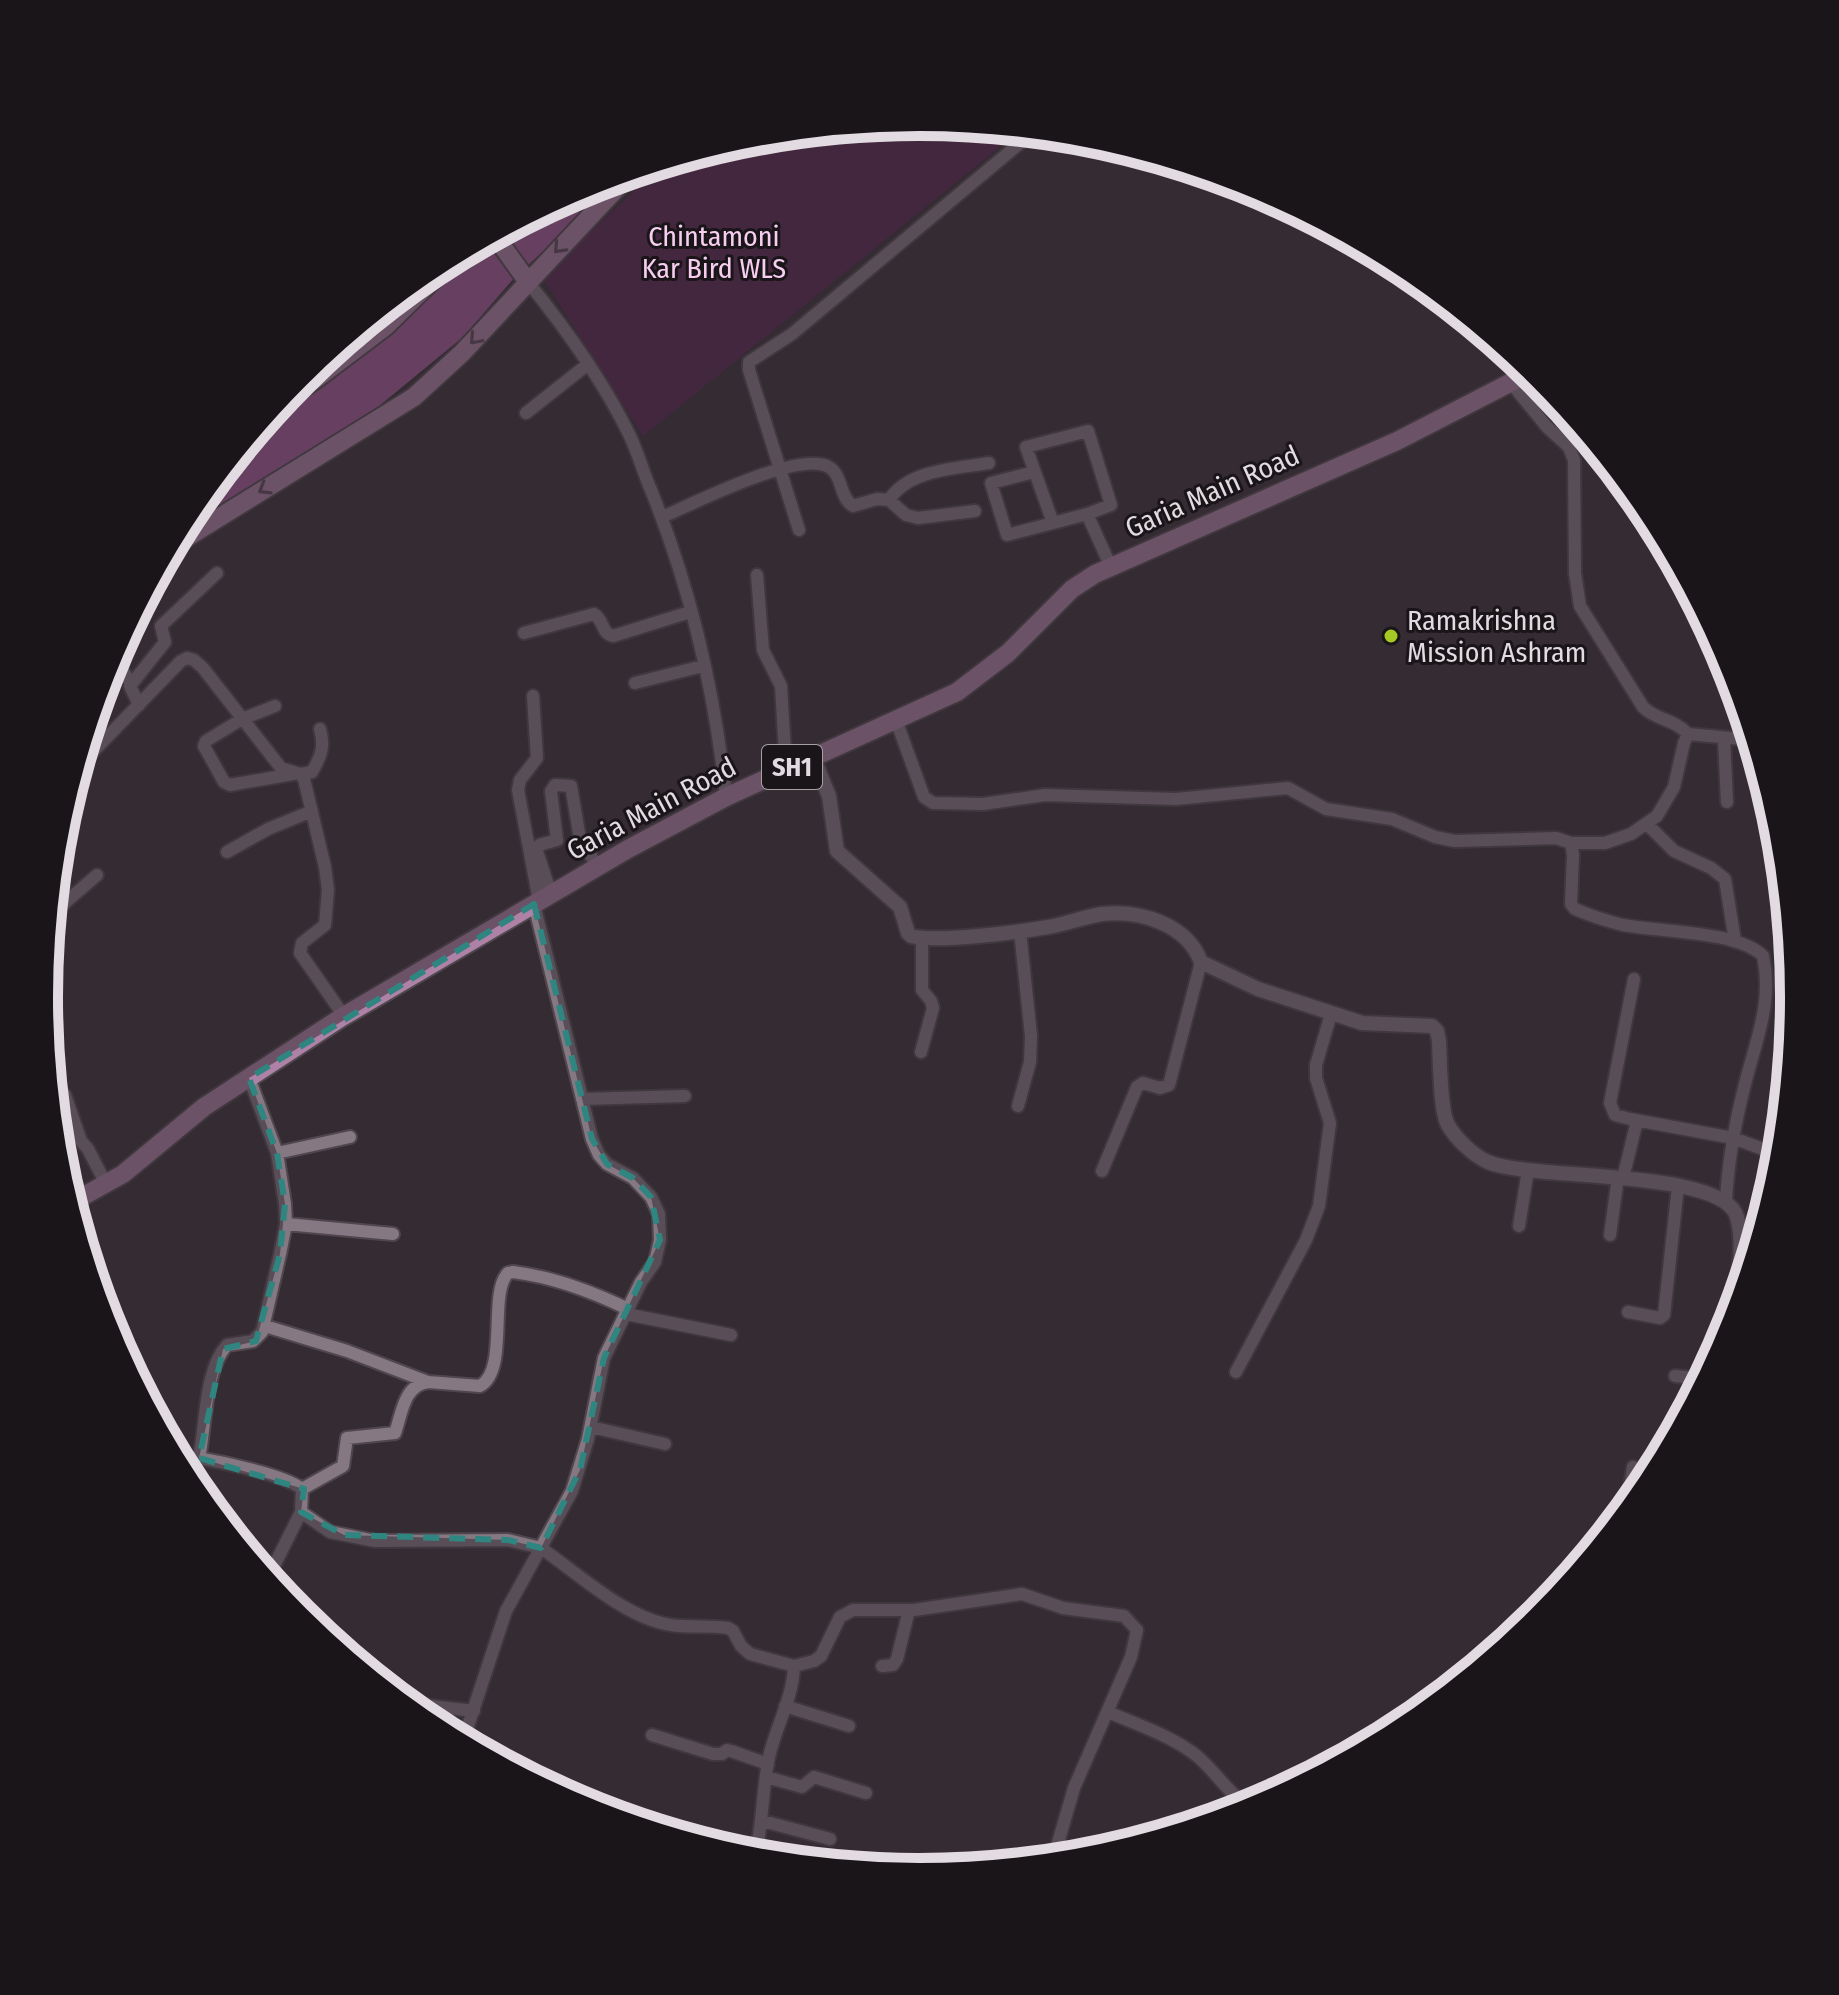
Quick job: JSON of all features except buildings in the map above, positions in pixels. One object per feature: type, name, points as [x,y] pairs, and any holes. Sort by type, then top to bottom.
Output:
[{"type":"main road","points":[[194,533],[414,397],[462,353],[611,194]]},
{"type":"main road","points":[[501,245],[528,282]]},
{"type":"main road","points":[[336,364],[386,326],[407,306]]},
{"type":"main road","name":"Garia Main Road","points":[[82,1197],[154,1151],[204,1107],[344,1016],[598,867],[726,797],[957,692],[1008,653],[1072,589],[1111,567],[1397,441],[1519,379]]},
{"type":"street","points":[[799,530],[749,362],[792,334],[1021,142]]},
{"type":"street","points":[[528,282],[571,337],[628,432],[662,517],[676,555],[703,666],[722,760],[726,797]]},
{"type":"street","points":[[526,413],[588,364]]},
{"type":"street","points":[[1511,383],[1547,427],[1569,447],[1574,460],[1575,573],[1580,606],[1643,707],[1650,714],[1676,722],[1688,734],[1741,740]]},
{"type":"street","points":[[1034,472],[991,483],[1005,533],[1009,535],[1087,514],[1111,505],[1087,430],[1026,448],[1053,523]]},
{"type":"street","points":[[889,500],[896,489],[918,477],[989,463]]},
{"type":"street","points":[[662,517],[779,467],[824,464],[833,470],[847,502],[853,506],[877,499],[889,500],[906,515],[918,518],[975,511]]},
{"type":"street","points":[[1087,514],[1111,567]]},
{"type":"street","points":[[139,705],[130,689],[131,683],[165,642],[161,626],[217,573]]},
{"type":"street","points":[[757,575],[763,650],[781,686],[786,769]]},
{"type":"street","points":[[524,633],[594,614],[600,617],[605,632],[613,636],[690,612]]},
{"type":"street","points":[[95,750],[187,658],[203,668],[281,768],[298,774],[308,790],[325,867],[327,918],[322,929],[302,943],[300,953],[344,1016]]},
{"type":"street","points":[[635,683],[703,666]]},
{"type":"street","points":[[123,671],[131,683]]},
{"type":"street","points":[[467,1730],[506,1611],[572,1491],[591,1427],[604,1358],[655,1262],[660,1240],[659,1214],[651,1197],[633,1178],[607,1164],[599,1155],[582,1099],[518,790],[520,780],[537,758],[533,696]]},
{"type":"street","points":[[275,706],[242,719],[206,741],[204,746],[224,782],[230,785],[312,772],[324,745],[320,729]]},
{"type":"street","points":[[896,720],[924,797],[933,803],[983,804],[1070,794],[1198,798],[1288,788],[1326,809],[1392,819],[1435,837],[1455,841],[1556,838],[1571,843],[1616,841],[1657,816],[1674,787],[1688,734]]},
{"type":"street","points":[[1724,739],[1727,802]]},
{"type":"street","points":[[813,757],[829,796],[837,851],[900,907],[911,936],[922,938],[1020,931],[1101,915],[1131,915],[1171,926],[1197,950],[1201,962],[1169,1085],[1160,1088],[1143,1083],[1137,1087],[1102,1171]]},
{"type":"street","points":[[542,900],[537,851],[539,845],[557,840],[551,791],[555,785],[571,786],[580,839],[598,867]]},
{"type":"street","points":[[227,852],[268,829],[312,811]]},
{"type":"street","points":[[1647,824],[1674,851],[1711,868],[1725,879],[1735,941]]},
{"type":"street","points":[[1571,843],[1571,904],[1575,909],[1625,925],[1735,941],[1754,947],[1763,956],[1767,972],[1764,1022],[1745,1081],[1733,1138],[1726,1201]]},
{"type":"street","points":[[63,904],[97,875]]},
{"type":"street","points":[[1018,1106],[1030,1062],[1031,1036],[1020,931]]},
{"type":"street","points":[[921,1052],[933,1008],[922,990],[922,938]]},
{"type":"street","points":[[1201,962],[1258,989],[1362,1023],[1432,1026],[1437,1031],[1439,1041],[1447,1124],[1480,1158],[1501,1166],[1620,1178],[1709,1194],[1726,1201],[1737,1218],[1744,1246]]},
{"type":"street","points":[[1634,979],[1610,1103],[1615,1115],[1733,1138],[1767,1150]]},
{"type":"street","points":[[1236,1372],[1309,1233],[1319,1206],[1330,1123],[1316,1078],[1316,1065],[1331,1014]]},
{"type":"street","points":[[199,1458],[209,1394],[223,1349],[227,1345],[253,1341],[265,1326],[286,1224],[283,1180],[277,1153],[249,1078]]},
{"type":"street","points":[[65,1095],[81,1141],[106,1184]]},
{"type":"street","points":[[582,1099],[685,1096]]},
{"type":"street","points":[[1610,1235],[1620,1178],[1637,1121]]},
{"type":"street","points":[[277,1153],[350,1137]]},
{"type":"street","points":[[1519,1226],[1528,1170]]},
{"type":"street","points":[[1628,1312],[1660,1318],[1664,1315],[1678,1186]]},
{"type":"street","points":[[286,1224],[393,1234]]},
{"type":"street","points":[[265,1326],[347,1351],[428,1382],[480,1386],[489,1378],[498,1336],[501,1282],[508,1273],[513,1272],[553,1279],[598,1295],[627,1311],[731,1335]]},
{"type":"street","points":[[1675,1376],[1693,1378]]},
{"type":"street","points":[[302,1489],[343,1466],[347,1438],[395,1433],[408,1393],[413,1386],[428,1382]]},
{"type":"street","points":[[591,1427],[665,1444]]},
{"type":"street","points":[[191,1457],[291,1482],[302,1489]]},
{"type":"street","points":[[1631,1484],[1633,1467]]},
{"type":"street","points":[[273,1567],[301,1512],[302,1489]]},
{"type":"street","points":[[301,1512],[330,1532],[375,1541],[508,1540],[541,1548],[624,1607],[653,1621],[683,1627],[728,1628],[750,1654],[794,1666],[821,1656],[840,1617],[847,1612],[909,1610],[1022,1594],[1063,1608],[1124,1616],[1137,1630],[1136,1638],[1074,1788],[1057,1848]]},
{"type":"street","points":[[882,1666],[893,1665],[897,1659],[909,1610]]},
{"type":"street","points":[[758,1843],[767,1771],[792,1688],[794,1666]]},
{"type":"street","points":[[430,1706],[474,1711]]},
{"type":"street","points":[[785,1706],[849,1726]]},
{"type":"street","points":[[1108,1712],[1171,1739],[1195,1754],[1238,1797]]},
{"type":"street","points":[[652,1735],[713,1754],[731,1751],[802,1787],[814,1777],[866,1793]]},
{"type":"street","points":[[763,1821],[830,1839]]},
{"type":"highlighted area","points":[[534,904],[592,1139],[607,1164],[633,1178],[651,1197],[660,1240],[604,1358],[580,1470],[541,1548],[508,1540],[344,1535],[301,1512],[304,1489],[199,1458],[223,1349],[256,1341],[280,1254],[285,1204],[277,1153],[249,1078]]},
{"type":"green space","name":"Chintamoni Kar Bird WLS","points":[[920,136],[1007,141],[643,436],[542,277],[644,182],[697,165],[807,143],[863,138]]},
{"type":"shaded area","points":[[601,198],[515,277],[463,337],[379,406],[205,516],[236,473],[301,397],[489,251],[538,225]]},
{"type":"place","name":"Ramakrishna Mission Ashram","points":[[1391,636]]}]
